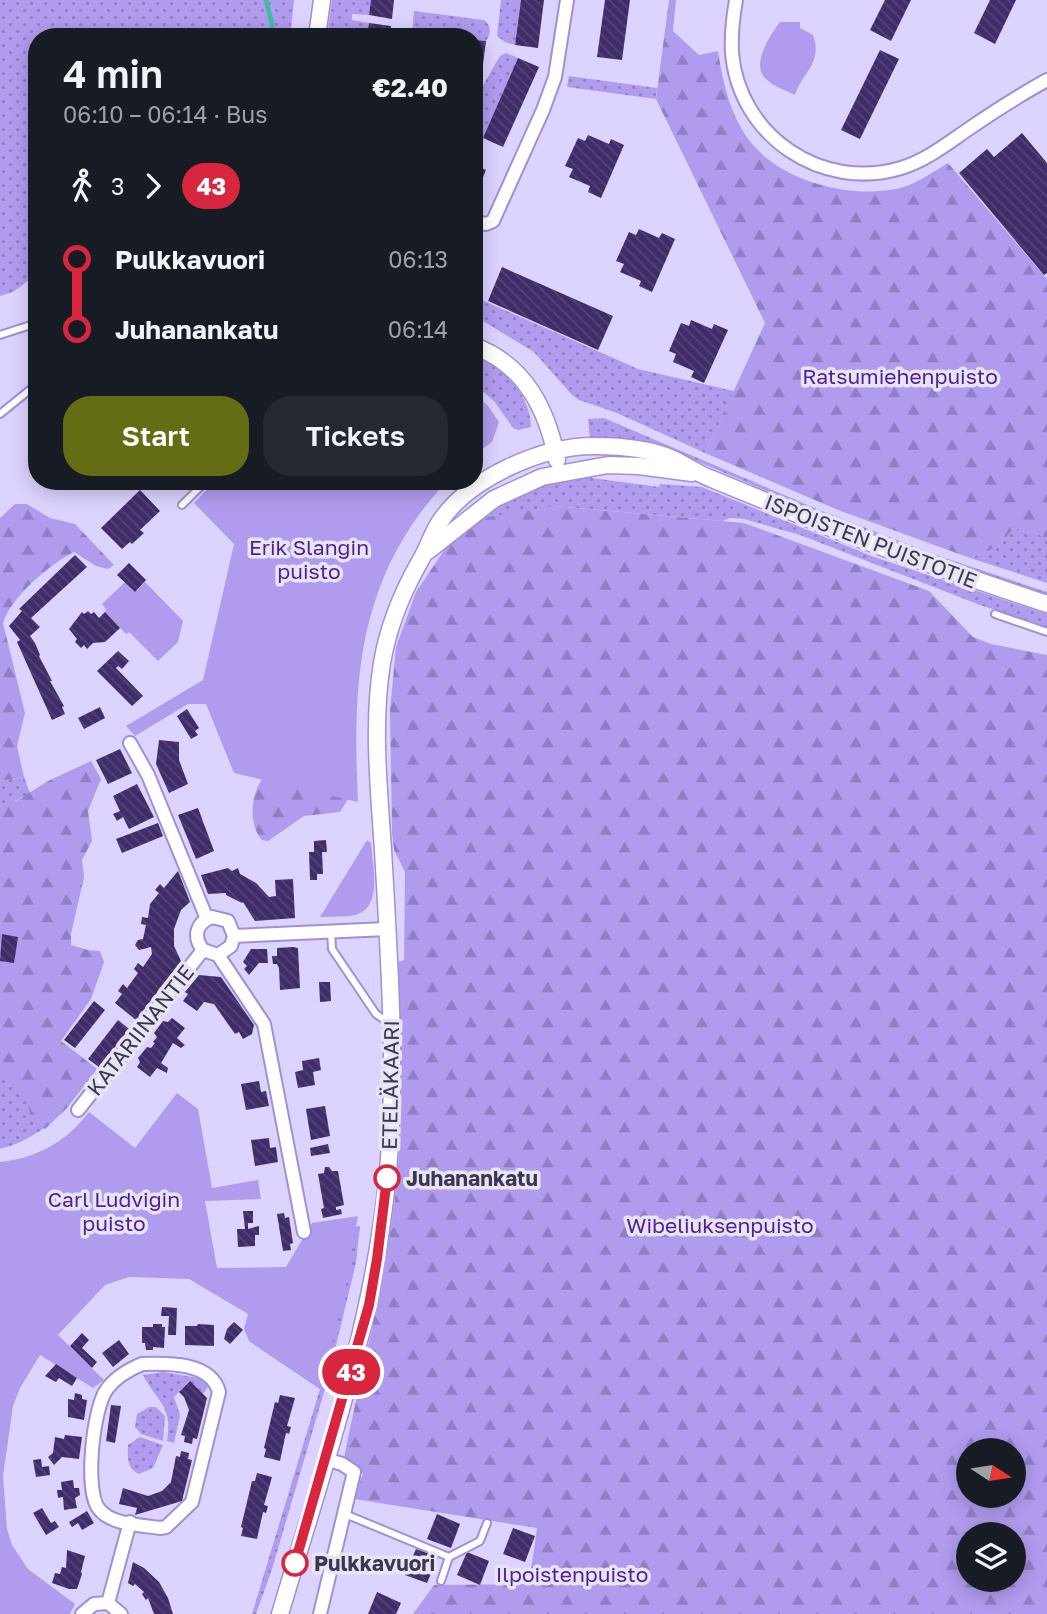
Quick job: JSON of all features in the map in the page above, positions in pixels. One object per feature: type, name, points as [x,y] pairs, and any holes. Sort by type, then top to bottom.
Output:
[{"type":"main road","points":[[318,28],[322,0]]},
{"type":"main road","points":[[483,351],[508,365],[530,388],[540,406],[555,449],[559,472]]},
{"type":"main road","name":"ISPOISTEN PUISTOTIE","points":[[555,449],[590,446],[643,450],[674,459],[697,473],[901,555],[1047,604]]},
{"type":"main road","name":"ETELÄKAARI","points":[[483,484],[507,468],[555,449]]},
{"type":"main road","name":"ISPOISTEN PUISTOTIE","points":[[559,472],[608,465],[697,473]]},
{"type":"main road","name":"ETELÄKAARI","points":[[426,553],[494,499],[530,481],[559,472]]},
{"type":"main road","name":"ETELÄKAARI","points":[[280,1614],[359,1343],[377,1259],[390,1136],[391,1024],[379,795],[379,684],[387,641],[404,590],[426,553],[438,525],[474,490]]},
{"type":"street","points":[[483,224],[493,221],[543,110],[555,77],[567,0]]},
{"type":"street","points":[[736,0],[732,54],[744,96],[762,127],[774,139],[787,150],[823,168],[872,174],[918,162],[1021,94],[1047,80]]},
{"type":"street","points":[[130,743],[148,775],[207,919]]},
{"type":"street","points":[[218,955],[228,950],[234,936],[232,925],[223,918],[207,919],[198,927],[197,933],[202,950],[218,955],[264,1024],[304,1232]]},
{"type":"street","points":[[234,936],[387,929]]},
{"type":"street","name":"KATARIINANTIE","points":[[78,1110],[202,950]]},
{"type":"street","points":[[142,1364],[170,1365],[203,1371],[211,1376],[217,1386],[219,1398],[192,1502],[166,1527],[130,1522],[104,1515],[98,1509],[90,1488],[96,1423],[106,1390],[142,1364]]},
{"type":"street","points":[[320,1614],[354,1472],[326,1458]]},
{"type":"street","points":[[108,1603],[130,1522]]},
{"type":"street","points":[[82,1614],[94,1604],[108,1603],[121,1614]]},
{"type":"lane","points":[[0,335],[28,326]]},
{"type":"lane","points":[[0,414],[28,391]]},
{"type":"lane","points":[[181,505],[197,490]]},
{"type":"lane","points":[[995,614],[1047,632]]},
{"type":"lane","points":[[331,931],[332,949],[376,1013],[391,1024]]},
{"type":"lane","points":[[345,1514],[449,1557]]},
{"type":"lane","points":[[441,1581],[449,1557],[480,1541],[487,1523]]},
{"type":"green space","points":[[0,0],[294,0],[291,28],[28,28],[28,281],[13,292],[0,296]]},
{"type":"green space","points":[[332,0],[371,0],[369,15],[352,14],[352,20],[369,23],[368,28],[328,28]]},
{"type":"green space","points":[[501,0],[521,0],[515,45],[497,36]]},
{"type":"green space","name":"Ratsumiehenpuisto","points":[[669,0],[676,0],[673,31],[699,55],[718,51],[725,88],[734,113],[745,135],[766,158],[800,178],[839,189],[858,191],[903,187],[948,163],[1047,279],[1047,539],[1036,533],[1014,528],[998,547],[970,558],[838,510],[705,453],[765,323],[656,99]]},
{"type":"green space","points":[[414,11],[484,20],[490,30],[486,41],[483,41],[483,28],[412,28]]},
{"type":"green space","points":[[780,22],[800,22],[800,28],[813,35],[816,53],[814,60],[795,95],[771,83],[761,72],[764,50]]},
{"type":"green space","points":[[506,53],[518,58],[483,138],[483,85],[500,56]]},
{"type":"green space","points":[[569,76],[657,88],[656,99],[567,87]]},
{"type":"green space","points":[[483,301],[638,369],[734,391],[705,453],[617,413],[579,400],[534,352],[483,321]]},
{"type":"green space","points":[[483,360],[505,375],[520,393],[526,403],[531,427],[518,430],[513,428],[494,401],[483,392]]},
{"type":"green space","points":[[483,401],[499,422],[492,442],[483,448]]},
{"type":"green space","points":[[604,418],[817,509],[933,554],[1047,592],[1047,597],[875,537],[687,457],[666,450],[590,439],[588,419]]},
{"type":"green space","points":[[592,474],[592,478],[659,487],[660,484],[702,487],[874,557],[1047,614],[1047,627],[980,605],[800,535],[744,519],[730,518],[723,521],[555,506],[447,546],[472,521],[533,485]]},
{"type":"green space","name":"Erik Slangin puisto","points":[[206,490],[440,490],[417,517],[395,554],[378,592],[367,631],[360,671],[357,713],[358,802],[234,773],[206,704],[188,704],[135,736],[126,726],[203,680],[234,544],[194,503]]},
{"type":"green space","points":[[15,504],[27,504],[50,518],[75,524],[114,565],[108,569],[96,566],[74,552],[32,582],[7,613],[3,623],[25,713],[17,746],[24,777],[0,781],[0,518]]},
{"type":"green space","name":"Wibeliuksenpuisto","points":[[555,506],[744,523],[929,591],[973,637],[991,644],[1047,655],[1047,1614],[413,1614],[434,1585],[529,1584],[537,1528],[354,1499],[363,1473],[344,1458],[388,1243],[400,1144],[398,962],[404,960],[405,872],[394,850],[392,833],[390,710],[396,647],[416,592],[447,546],[488,517]]},
{"type":"green space","points":[[1014,528],[1036,533],[1047,539],[1047,583],[970,558],[998,547]]},
{"type":"green space","points":[[125,582],[135,592],[145,582],[183,621],[178,642],[158,661],[105,612],[102,604]]},
{"type":"green space","points":[[91,761],[101,779],[88,811],[92,841],[82,860],[84,877],[71,945],[100,951],[104,962],[91,999],[61,1041],[97,1069],[66,1109],[45,1129],[30,1118],[24,1094],[0,1068],[0,811],[48,781]]},
{"type":"green space","points":[[24,777],[30,793],[15,801],[30,1017],[97,1069],[66,1108],[44,1128],[0,1149],[0,781]]},
{"type":"green space","points":[[262,779],[348,799],[340,812],[304,816],[268,841],[262,840],[253,818],[253,801]]},
{"type":"green space","points":[[367,840],[371,843],[374,872],[371,902],[358,914],[320,917]]},
{"type":"green space","name":"Carl Ludvigin puisto","points":[[177,1093],[198,1109],[212,1188],[258,1180],[261,1199],[205,1201],[217,1268],[286,1267],[312,1223],[358,1216],[343,1301],[320,1389],[249,1341],[244,1329],[248,1314],[189,1279],[129,1277],[105,1285],[58,1335],[104,1380],[93,1388],[40,1355],[20,1388],[13,1406],[3,1476],[7,1529],[12,1545],[28,1569],[75,1604],[70,1614],[0,1614],[0,1162],[26,1157],[50,1147],[71,1132],[89,1112],[135,1148]]},
{"type":"green space","points":[[360,1226],[356,1263],[332,1362],[293,1336],[331,1230]]},
{"type":"green space","points":[[253,1329],[306,1354],[327,1370],[327,1382],[272,1569],[256,1614],[252,1614],[320,1389],[249,1341]]},
{"type":"green space","points":[[163,1372],[198,1378],[209,1386],[203,1394],[189,1381],[174,1397],[180,1415],[174,1443],[167,1441],[168,1420],[163,1405],[143,1375]]},
{"type":"green space","points":[[149,1407],[156,1407],[165,1416],[163,1441],[141,1434],[135,1427],[137,1414]]},
{"type":"green space","points":[[140,1437],[163,1445],[153,1468],[139,1474],[130,1465],[128,1445]]},
{"type":"building","points":[[371,0],[394,0],[392,19],[369,15]]},
{"type":"building","points":[[521,0],[544,0],[538,48],[515,45]]},
{"type":"building","points":[[605,0],[630,0],[622,60],[597,57]]},
{"type":"building","points":[[885,0],[911,0],[891,41],[870,30]]},
{"type":"building","points":[[990,0],[1016,0],[995,44],[974,33]]},
{"type":"building","points":[[369,23],[391,26],[391,28],[368,28]]},
{"type":"building","points":[[483,41],[486,41],[483,64]]},
{"type":"building","points":[[880,50],[899,59],[860,139],[841,130]]},
{"type":"building","points":[[518,58],[539,67],[503,147],[483,138]]},
{"type":"building","points":[[1022,133],[1047,163],[1047,273],[1044,275],[959,173],[987,149],[994,157]]},
{"type":"building","points":[[588,135],[609,144],[611,139],[624,145],[601,198],[588,192],[590,186],[569,177],[573,169],[565,166],[578,138],[585,141]]},
{"type":"building","points":[[639,229],[659,238],[662,233],[675,239],[652,292],[639,286],[641,281],[620,272],[624,264],[616,261],[629,232],[636,235]]},
{"type":"building","points":[[502,267],[613,316],[598,350],[488,301]]},
{"type":"building","points":[[691,320],[712,329],[714,324],[728,330],[704,383],[691,377],[694,371],[673,362],[676,354],[669,351],[681,323],[689,326]]},
{"type":"building","points":[[140,490],[160,511],[140,530],[144,533],[122,549],[101,528]]},
{"type":"building","points":[[75,555],[87,567],[31,618],[40,627],[30,636],[64,706],[62,707],[65,714],[52,720],[17,642],[20,640],[9,626],[22,611],[19,609]]},
{"type":"building","points":[[129,563],[146,580],[135,592],[117,575]]},
{"type":"building","points":[[88,611],[91,614],[94,612],[99,618],[105,612],[120,628],[105,642],[93,643],[87,649],[84,645],[81,648],[75,642],[77,639],[69,629],[82,612],[84,614]]},
{"type":"building","points":[[118,651],[129,661],[122,669],[118,666],[116,668],[143,696],[132,706],[97,671]]},
{"type":"building","points":[[100,707],[105,718],[84,729],[78,718]]},
{"type":"building","points":[[187,709],[199,728],[195,731],[198,735],[191,739],[177,716]]},
{"type":"building","points":[[159,740],[179,742],[179,760],[188,784],[169,793],[156,764]]},
{"type":"building","points":[[120,749],[132,773],[108,784],[96,760]]},
{"type":"building","points":[[137,784],[154,817],[129,829],[123,817],[117,821],[113,814],[120,811],[113,796]]},
{"type":"building","points":[[198,808],[214,851],[196,859],[178,815]]},
{"type":"building","points":[[158,823],[163,836],[122,853],[116,839]]},
{"type":"building","points":[[326,840],[327,852],[322,852],[323,874],[317,874],[317,880],[310,880],[309,852],[314,852],[314,841]]},
{"type":"building","points":[[228,868],[232,871],[238,868],[240,874],[256,883],[269,897],[276,896],[275,880],[293,879],[295,918],[255,921],[243,902],[226,893],[208,894],[201,875]]},
{"type":"building","points":[[178,871],[190,902],[181,910],[174,929],[174,946],[181,961],[136,1020],[115,1003],[122,994],[118,991],[123,984],[127,988],[138,973],[134,969],[138,963],[143,967],[152,954],[151,947],[139,950],[135,945],[138,940],[143,939],[146,925],[141,924],[142,917],[148,918],[150,904],[159,893],[155,890],[160,884],[164,888]]},
{"type":"building","points":[[2,934],[18,937],[14,963],[0,961]]},
{"type":"building","points":[[277,948],[298,948],[300,988],[280,990],[279,968],[277,964],[273,964],[272,956],[277,956]]},
{"type":"building","points":[[251,949],[267,949],[268,963],[259,963],[249,975],[243,962]]},
{"type":"building","points":[[199,975],[221,977],[254,1025],[252,1034],[243,1039],[239,1032],[235,1034],[214,1004],[204,1002],[197,1011],[183,1001],[188,994],[185,992]]},
{"type":"building","points":[[319,982],[330,982],[331,1001],[320,1002]]},
{"type":"building","points":[[94,1001],[105,1010],[75,1048],[64,1040]]},
{"type":"building","points":[[172,1018],[185,1028],[177,1038],[185,1045],[181,1048],[173,1043],[161,1063],[168,1068],[167,1073],[157,1068],[150,1077],[137,1067],[140,1062],[138,1058],[147,1047],[151,1048],[155,1043],[153,1042],[157,1037],[154,1033],[163,1021],[168,1022]]},
{"type":"building","points":[[118,1020],[129,1029],[99,1067],[88,1059]]},
{"type":"building","points":[[319,1058],[321,1070],[313,1072],[315,1085],[298,1088],[295,1072],[303,1070],[302,1061]]},
{"type":"building","points":[[259,1081],[261,1092],[266,1091],[269,1106],[246,1110],[241,1084]]},
{"type":"building","points":[[325,1106],[330,1136],[311,1140],[306,1109]]},
{"type":"building","points":[[269,1138],[270,1148],[276,1147],[278,1162],[255,1166],[251,1140]]},
{"type":"building","points":[[328,1144],[330,1153],[311,1156],[310,1148]]},
{"type":"building","points":[[325,1167],[338,1171],[344,1205],[336,1207],[336,1210],[341,1209],[342,1214],[323,1218],[321,1209],[324,1208],[318,1174],[324,1173]]},
{"type":"building","points":[[243,1211],[253,1211],[253,1223],[248,1223],[248,1229],[259,1226],[259,1235],[255,1235],[255,1246],[238,1247],[237,1229],[245,1229]]},
{"type":"building","points":[[284,1213],[285,1218],[289,1217],[293,1243],[290,1244],[291,1250],[283,1251],[277,1214]]},
{"type":"building","points":[[162,1307],[177,1308],[176,1335],[168,1335],[169,1316],[161,1316]]},
{"type":"building","points":[[234,1322],[243,1330],[230,1344],[224,1339],[227,1329]]},
{"type":"building","points":[[153,1324],[162,1324],[162,1327],[165,1327],[164,1348],[153,1347],[153,1350],[146,1350],[145,1343],[142,1343],[142,1327],[153,1327]]},
{"type":"building","points":[[214,1325],[214,1346],[185,1345],[185,1326]]},
{"type":"building","points":[[82,1333],[89,1340],[82,1348],[97,1362],[92,1368],[70,1346]]},
{"type":"building","points":[[119,1340],[129,1354],[113,1367],[102,1353]]},
{"type":"building","points":[[56,1364],[77,1378],[72,1386],[59,1378],[56,1382],[45,1376]]},
{"type":"building","points":[[190,1381],[207,1398],[197,1439],[193,1438],[192,1444],[184,1442],[185,1436],[181,1435],[189,1410],[179,1392]]},
{"type":"building","points":[[75,1393],[87,1400],[84,1420],[68,1417],[68,1399],[74,1400]]},
{"type":"building","points":[[280,1395],[295,1398],[287,1426],[291,1427],[289,1434],[286,1433],[280,1461],[264,1457],[264,1448],[275,1402],[278,1403]]},
{"type":"building","points":[[111,1405],[121,1406],[115,1443],[106,1441]]},
{"type":"building","points":[[65,1435],[82,1437],[79,1459],[62,1457],[54,1465],[48,1457],[53,1453],[55,1437],[64,1439]]},
{"type":"building","points":[[181,1451],[189,1453],[188,1459],[192,1460],[182,1501],[135,1515],[137,1508],[119,1504],[123,1488],[148,1496],[162,1491],[171,1482],[176,1456],[180,1457]]},
{"type":"building","points":[[41,1459],[42,1467],[49,1466],[50,1475],[36,1477],[33,1460]]},
{"type":"building","points":[[257,1473],[272,1477],[264,1505],[268,1506],[266,1513],[263,1512],[257,1539],[241,1536],[241,1527],[252,1481],[255,1481]]},
{"type":"building","points":[[73,1480],[74,1488],[79,1488],[80,1495],[75,1498],[77,1508],[64,1510],[63,1497],[58,1498],[57,1490],[62,1490],[61,1482]]},
{"type":"building","points":[[42,1508],[51,1523],[55,1521],[59,1527],[46,1535],[33,1513]]},
{"type":"building","points":[[87,1511],[94,1523],[82,1530],[78,1523],[72,1527],[69,1522]]},
{"type":"building","points":[[437,1514],[460,1524],[451,1548],[427,1539]]},
{"type":"building","points":[[513,1528],[535,1536],[525,1562],[503,1554]]},
{"type":"building","points":[[416,1549],[438,1557],[427,1583],[405,1575]]},
{"type":"building","points":[[67,1550],[85,1556],[77,1589],[52,1583],[55,1573],[60,1574],[62,1567],[66,1568]]},
{"type":"building","points":[[467,1552],[489,1561],[480,1585],[457,1575]]},
{"type":"building","points":[[133,1562],[159,1582],[173,1614],[154,1614],[148,1598],[146,1600],[142,1594],[144,1592],[135,1584],[133,1586],[128,1583]]},
{"type":"building","points":[[377,1592],[401,1603],[396,1614],[368,1614]]},
{"type":"waterway","points":[[266,0],[272,28]]},
{"type":"bus line","name":"43","points":[[295,1563],[369,1305],[387,1178]]},
{"type":"place","name":"Juhanankatu","points":[[387,1178]]},
{"type":"place","name":"Pulkkavuori","points":[[295,1563]]},
{"type":"park label","name":"Ilpoistenpuisto","points":[[572,1574]]}]
